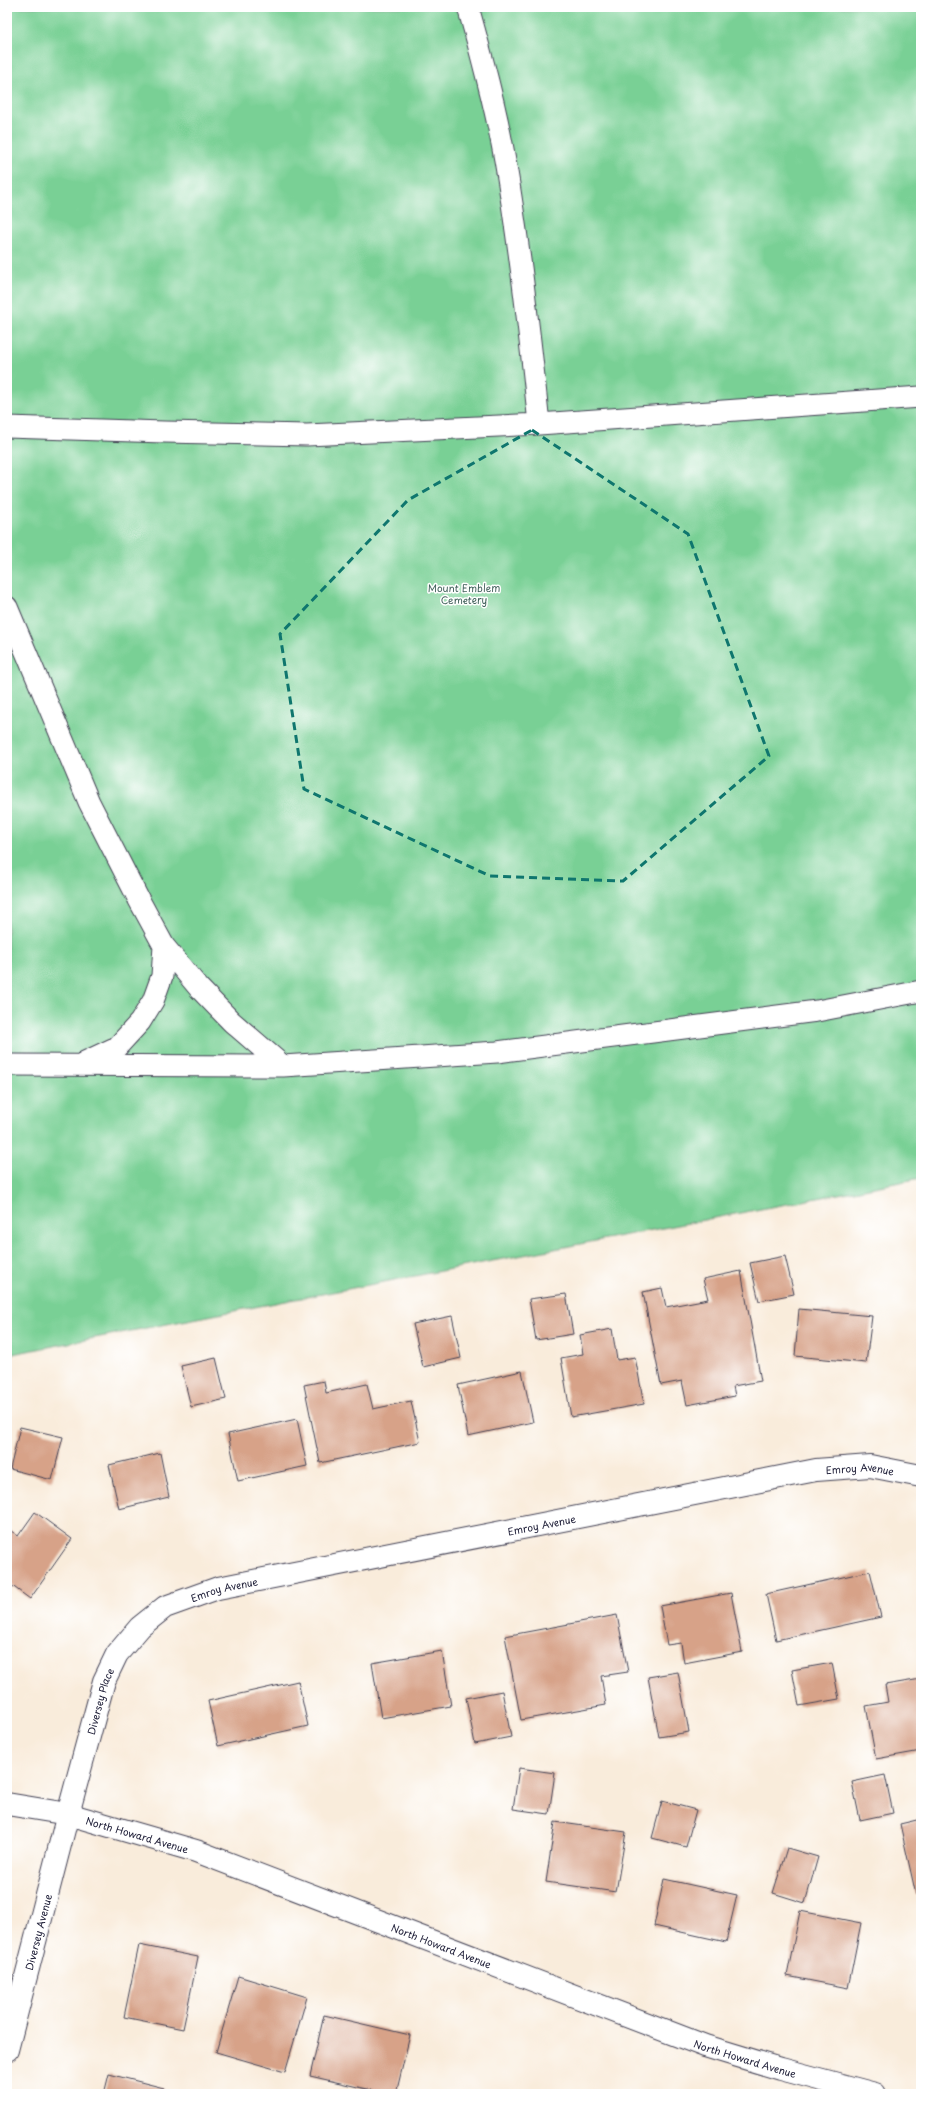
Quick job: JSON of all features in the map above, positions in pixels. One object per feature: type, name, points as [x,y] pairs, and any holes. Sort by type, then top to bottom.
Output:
[{"type":"street","name":"Emroy Avenue","points":[[165,1607],[218,1588],[816,1470],[870,1466],[921,1476]]},
{"type":"street","name":"Diversey Place","points":[[68,1814],[104,1681],[117,1654],[140,1627],[165,1607]]},
{"type":"street","name":"North Howard Avenue","points":[[7,1804],[68,1814],[196,1851],[705,2046],[875,2094]]},
{"type":"street","name":"Diversey Avenue","points":[[7,2050],[68,1814]]},
{"type":"lane","points":[[468,7],[484,64],[505,159],[524,289],[539,424]]},
{"type":"lane","points":[[7,427],[307,435],[539,424],[921,397]]},
{"type":"lane","points":[[7,607],[89,802],[138,900],[164,946],[199,988],[232,1022],[283,1066]]},
{"type":"lane","points":[[79,1065],[118,1047],[140,1022],[153,1001],[162,976],[164,946]]},
{"type":"lane","points":[[7,1065],[283,1066],[497,1052],[817,1011],[921,991]]},
{"type":"highlighted area","points":[[532,430],[688,534],[769,756],[623,881],[490,876],[304,789],[280,634],[408,500]]},
{"type":"green space","name":"Mount Emblem Cemetery","points":[[7,7],[921,7],[921,1178],[7,1355]]},
{"type":"building","points":[[785,1256],[794,1294],[759,1301],[750,1263]]},
{"type":"building","points":[[741,1271],[761,1381],[733,1386],[735,1396],[687,1405],[682,1381],[661,1385],[643,1292],[662,1288],[666,1307],[708,1299],[703,1279]]},
{"type":"building","points":[[566,1294],[573,1334],[536,1340],[529,1299]]},
{"type":"building","points":[[799,1309],[872,1316],[866,1363],[795,1356]]},
{"type":"building","points":[[452,1316],[461,1358],[423,1367],[413,1324]]},
{"type":"building","points":[[612,1329],[617,1360],[635,1357],[644,1404],[571,1417],[561,1358],[583,1354],[580,1335]]},
{"type":"building","points":[[216,1358],[226,1399],[191,1407],[181,1366]]},
{"type":"building","points":[[522,1371],[533,1422],[468,1436],[458,1385]]},
{"type":"building","points":[[324,1381],[326,1393],[367,1384],[373,1409],[411,1401],[420,1442],[320,1463],[304,1385]]},
{"type":"building","points":[[297,1419],[307,1466],[238,1481],[228,1434]]},
{"type":"building","points":[[20,1427],[63,1437],[52,1480],[10,1469]]},
{"type":"building","points":[[160,1453],[169,1497],[119,1509],[109,1465]]},
{"type":"building","points":[[35,1512],[72,1539],[30,1599],[7,1582],[7,1528],[18,1536]]},
{"type":"building","points":[[870,1571],[881,1617],[776,1640],[766,1594]]},
{"type":"building","points":[[731,1593],[742,1652],[684,1663],[681,1643],[667,1645],[660,1606]]},
{"type":"building","points":[[617,1615],[628,1672],[601,1676],[606,1705],[521,1720],[505,1636]]},
{"type":"building","points":[[442,1651],[451,1706],[381,1718],[372,1663]]},
{"type":"building","points":[[832,1663],[839,1699],[799,1706],[792,1670]]},
{"type":"building","points":[[678,1672],[689,1732],[659,1737],[648,1677]]},
{"type":"building","points":[[921,1679],[921,1751],[876,1759],[866,1706],[888,1702],[885,1685]]},
{"type":"building","points":[[298,1681],[308,1726],[218,1746],[208,1701]]},
{"type":"building","points":[[502,1691],[511,1737],[475,1744],[466,1698]]},
{"type":"building","points":[[519,1768],[555,1773],[549,1814],[513,1809]]},
{"type":"building","points":[[885,1775],[893,1813],[860,1820],[852,1782]]},
{"type":"building","points":[[662,1801],[696,1810],[686,1847],[652,1838]]},
{"type":"building","points":[[921,1819],[921,1894],[916,1895],[900,1824]]},
{"type":"building","points":[[555,1822],[626,1832],[616,1892],[546,1882]]},
{"type":"building","points":[[787,1848],[818,1857],[805,1903],[773,1893]]},
{"type":"building","points":[[664,1879],[737,1895],[726,1942],[654,1926]]},
{"type":"building","points":[[800,1911],[861,1923],[848,1988],[787,1976]]},
{"type":"building","points":[[139,1945],[198,1957],[183,2029],[124,2017]]},
{"type":"building","points":[[238,1976],[307,1997],[285,2072],[216,2052]]},
{"type":"building","points":[[324,2015],[410,2035],[396,2094],[388,2094],[310,2076]]},
{"type":"building","points":[[109,2074],[164,2088],[162,2094],[104,2094]]},
{"type":"building","points":[[191,2091],[203,2093],[203,2094],[190,2094]]}]
